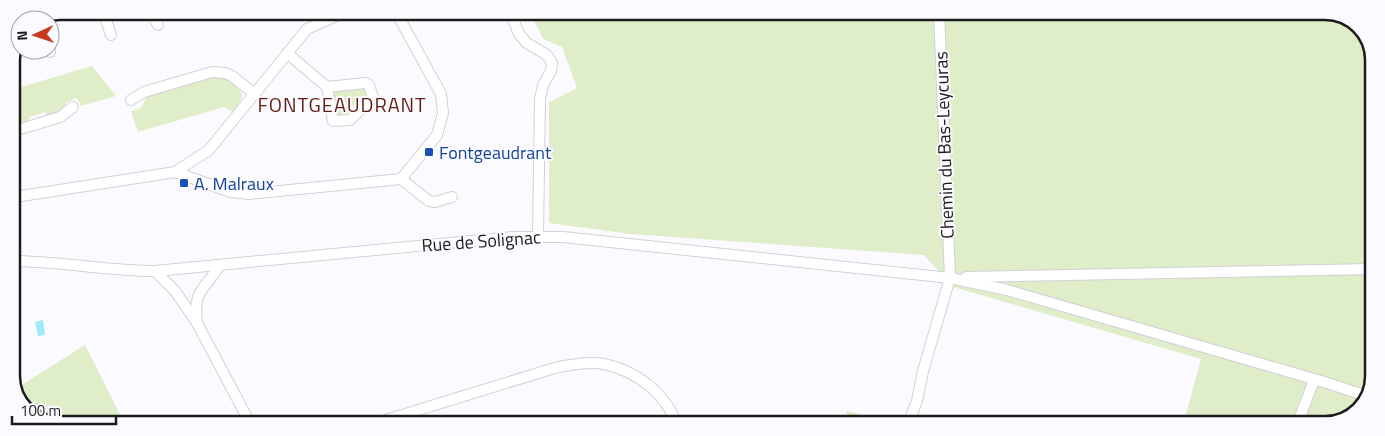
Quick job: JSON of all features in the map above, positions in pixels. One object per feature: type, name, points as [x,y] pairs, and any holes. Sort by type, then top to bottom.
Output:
[{"type":"street","points":[[106,20],[111,35]]},
{"type":"street","points":[[155,20],[158,25]]},
{"type":"street","points":[[20,195],[175,172],[209,150],[307,29],[327,20]]},
{"type":"street","points":[[400,20],[441,94],[443,113],[437,135],[401,179]]},
{"type":"street","points":[[513,20],[519,34],[527,43],[547,55],[551,67],[543,85],[540,99],[538,236]]},
{"type":"street","name":"Chemin du Bas-Leycuras","points":[[911,416],[917,401],[923,371],[950,278],[939,20]]},
{"type":"street","points":[[287,53],[327,87],[332,120],[334,122],[350,120],[372,98],[369,85],[366,83],[327,87]]},
{"type":"street","points":[[131,100],[144,92],[212,72],[225,73],[232,76],[255,94]]},
{"type":"street","points":[[20,129],[60,117],[73,108]]},
{"type":"street","points":[[175,172],[231,192],[249,194],[401,179],[429,201],[435,202],[452,198]]},
{"type":"street","name":"Rue de Solignac","points":[[20,261],[155,271],[486,239],[538,236],[563,237],[950,278]]},
{"type":"street","points":[[197,323],[196,301],[202,288],[219,266]]},
{"type":"street","points":[[950,278],[1365,269]]},
{"type":"street","points":[[155,271],[175,291],[197,323],[246,416]]},
{"type":"street","points":[[950,278],[1007,290],[1361,394]]},
{"type":"street","points":[[402,416],[558,367],[582,363],[604,364],[645,381],[669,406],[673,416]]},
{"type":"street","points":[[1300,416],[1314,380]]},
{"type":"green space","points":[[534,20],[1325,20],[1343,24],[1355,33],[1362,44],[1365,57],[1365,376],[1362,392],[1350,408],[1333,415],[1185,416],[1201,359],[953,287],[924,255],[631,234],[549,223],[549,102],[577,88],[562,47],[543,39]]},
{"type":"green space","points":[[92,66],[116,96],[81,106],[77,98],[67,102],[60,114],[45,118],[46,112],[30,117],[28,122],[20,124],[20,87]]},
{"type":"green space","points":[[211,77],[228,78],[242,93],[242,98],[233,112],[224,107],[138,132],[131,111],[141,108],[146,98],[151,94]]},
{"type":"green space","points":[[361,86],[366,91],[367,96],[359,107],[358,101],[352,107],[352,114],[341,119],[334,114],[332,97],[334,91]]},
{"type":"green space","points":[[85,345],[120,416],[49,415],[30,403],[21,385]]},
{"type":"green space","points":[[847,411],[866,416],[846,416]]},
{"type":"water","points":[[43,320],[45,335],[38,336],[35,322]]},
{"type":"place","name":"Fontgeaudrant","points":[[429,152]]},
{"type":"place","name":"A. Malraux","points":[[184,183]]},
{"type":"district","name":"FONTGEAUDRANT","points":[[342,104]]}]
